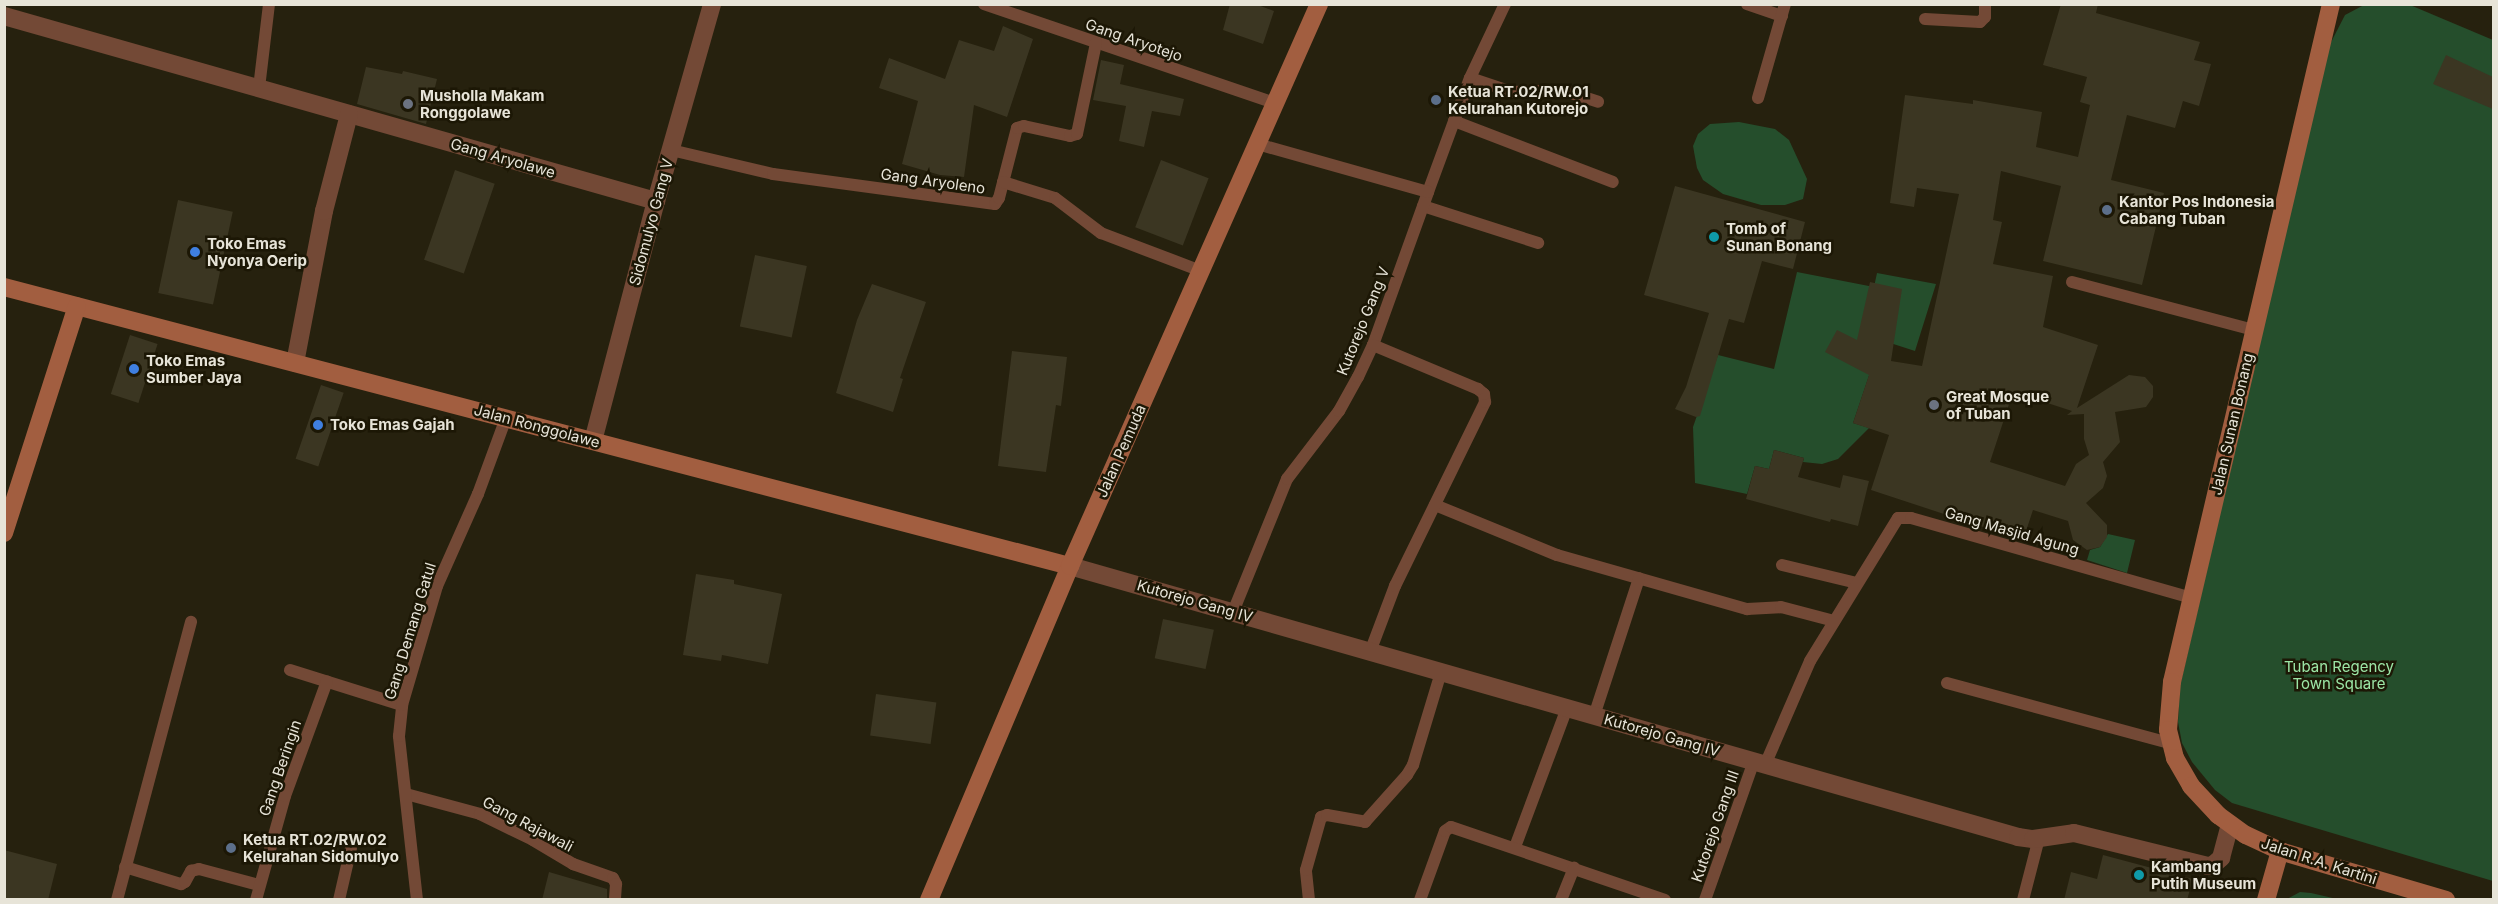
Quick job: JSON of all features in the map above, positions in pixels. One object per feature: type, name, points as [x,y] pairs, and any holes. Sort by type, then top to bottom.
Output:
[{"type":"main road","name":"Jalan Pemuda","points":[[929,900],[1070,566],[1319,4]]},
{"type":"main road","name":"Jalan Sunan Bonang","points":[[2230,825],[2203,802],[2181,771],[2170,742],[2169,702],[2331,4]]},
{"type":"main road","name":"Jalan Ronggolawe","points":[[4,287],[1070,566]]},
{"type":"main road","points":[[4,533],[77,306]]},
{"type":"main road","name":"Jalan R.A. Kartini","points":[[2230,825],[2259,843],[2280,851],[2411,895],[2446,900]]},
{"type":"main road","points":[[2266,900],[2280,851]]},
{"type":"street","name":"Sidomulyo Gang V","points":[[593,441],[656,201],[712,4]]},
{"type":"street","name":"Gang Aryolawe","points":[[4,16],[656,201]]},
{"type":"street","points":[[295,363],[324,211],[350,114]]},
{"type":"street","name":"Kutorejo Gang IV","points":[[1070,566],[2018,837],[2039,838],[2074,833],[2208,866],[2221,858],[2230,825]]},
{"type":"lane","points":[[258,88],[269,4]]},
{"type":"lane","name":"Gang Aryotejo","points":[[984,4],[1275,104]]},
{"type":"lane","name":"Kutorejo Gang V","points":[[1233,612],[1287,479],[1339,411],[1372,345],[1470,78],[1504,4]]},
{"type":"lane","points":[[1747,4],[1783,10],[1758,99]]},
{"type":"lane","points":[[1925,19],[1980,22],[1985,17],[1985,4]]},
{"type":"lane","name":"Gang Aryoleno","points":[[671,150],[773,174],[988,204],[998,202],[1014,134],[1020,126],[1070,136],[1077,134],[1096,43]]},
{"type":"lane","points":[[1470,78],[1512,92],[1562,90],[1598,102]]},
{"type":"lane","points":[[1454,121],[1613,182]]},
{"type":"lane","points":[[1257,144],[1428,192]]},
{"type":"lane","points":[[1003,182],[1055,198],[1101,233],[1202,271]]},
{"type":"lane","points":[[1423,206],[1538,243]]},
{"type":"lane","points":[[2072,282],[2254,330]]},
{"type":"lane","points":[[1370,652],[1395,586],[1485,402],[1484,394],[1478,388],[1372,345]]},
{"type":"lane","name":"Gang Demang Gatul","points":[[417,900],[399,736],[402,705],[437,586],[478,494],[506,418]]},
{"type":"lane","points":[[1435,505],[1557,555],[1748,609],[1781,607],[1834,621]]},
{"type":"lane","name":"Gang Masjid Agung","points":[[1834,621],[1893,523],[1905,517],[2192,598]]},
{"type":"lane","points":[[1782,565],[1857,583]]},
{"type":"lane","points":[[1593,716],[1639,578]]},
{"type":"lane","name":"Kutorejo Gang III","points":[[1706,900],[1760,763],[1802,677],[1834,621]]},
{"type":"lane","points":[[117,900],[191,622]]},
{"type":"lane","points":[[290,670],[402,705]]},
{"type":"lane","points":[[1309,900],[1306,870],[1321,817],[1327,815],[1365,822],[1407,776],[1413,765],[1441,672]]},
{"type":"lane","name":"Gang Beringin","points":[[256,900],[285,796],[327,681]]},
{"type":"lane","points":[[1947,683],[2170,742]]},
{"type":"lane","points":[[1515,848],[1567,708]]},
{"type":"lane","name":"Gang Rajawali","points":[[406,794],[480,814],[533,840],[573,864],[613,878],[616,884],[615,900]]},
{"type":"lane","points":[[1420,900],[1448,828],[1458,827],[1665,900]]},
{"type":"lane","points":[[2023,900],[2039,838]]},
{"type":"lane","points":[[339,900],[351,848]]},
{"type":"lane","points":[[125,867],[181,884],[185,882],[191,871],[199,869],[259,885]]},
{"type":"lane","points":[[1561,900],[1574,868]]},
{"type":"green space","name":"Tuban Regency Town Square","points":[[2364,5],[2410,5],[2493,40],[2493,881],[2232,803],[2215,790],[2192,762],[2182,743],[2178,722],[2180,686],[2327,50],[2345,15]]},
{"type":"green space","points":[[1739,122],[1775,129],[1789,140],[1807,179],[1803,199],[1785,205],[1761,205],[1723,194],[1703,180],[1697,168],[1693,146],[1698,134],[1710,124]]},
{"type":"green space","points":[[1797,272],[1874,287],[1877,273],[1936,284],[1915,351],[1881,340],[1853,423],[1869,428],[1838,459],[1822,464],[1803,462],[1804,458],[1774,450],[1769,469],[1755,466],[1747,494],[1695,483],[1693,427],[1718,355],[1774,369]]},
{"type":"green space","points":[[2108,534],[2135,540],[2127,573],[2087,560],[2090,550],[2100,547]]},
{"type":"green space","points":[[2300,892],[2311,893],[2337,899],[2287,899]]},
{"type":"building","points":[[1230,4],[1255,4],[1274,11],[1263,44],[1223,30]]},
{"type":"building","points":[[2061,4],[2098,4],[2096,13],[2200,42],[2194,60],[2211,64],[2199,106],[2183,101],[2175,128],[2127,115],[2111,180],[2164,193],[2142,285],[2043,261],[2061,186],[2001,171],[1993,220],[2002,222],[1993,264],[2053,276],[2043,327],[2098,345],[2077,408],[2129,375],[2145,377],[2153,386],[2153,397],[2146,407],[2115,412],[2120,442],[2103,462],[2107,476],[2103,488],[2086,503],[2107,525],[2107,537],[2100,547],[2087,550],[2073,540],[2068,521],[2033,510],[2023,540],[1871,490],[1889,435],[1853,423],[1869,375],[1825,352],[1837,330],[1857,340],[1870,282],[1902,289],[1891,361],[1922,366],[1959,194],[1917,188],[1914,207],[1890,203],[1905,95],[1973,104],[1973,100],[2042,112],[2036,147],[2078,157],[2090,105],[2080,102],[2087,77],[2043,65]],"holes":[[[2013,392],[2072,411],[2067,415],[2084,414],[2084,439],[2089,455],[2076,464],[2065,486],[1990,462]]]},
{"type":"building","points":[[1003,26],[1033,39],[1007,117],[974,105],[964,177],[940,175],[902,164],[918,101],[879,88],[889,58],[945,79],[959,40],[994,51]]},
{"type":"building","points":[[2446,55],[2493,77],[2493,109],[2433,84]]},
{"type":"building","points":[[1101,60],[1124,65],[1120,84],[1184,99],[1180,116],[1152,111],[1144,147],[1119,141],[1126,106],[1093,100]]},
{"type":"building","points":[[366,67],[402,74],[403,71],[437,79],[426,124],[357,104]]},
{"type":"building","points":[[1161,160],[1209,178],[1183,245],[1135,227]]},
{"type":"building","points":[[455,170],[495,184],[464,273],[424,260]]},
{"type":"building","name":"Tomb of Sunan Bonang","points":[[1675,186],[1805,222],[1793,269],[1762,261],[1744,323],[1729,319],[1700,416],[1696,417],[1675,409],[1686,387],[1709,313],[1644,295]]},
{"type":"building","name":"Toko Emas Nyonya Oerip","points":[[178,200],[233,212],[213,305],[158,293]]},
{"type":"building","points":[[755,255],[807,266],[792,337],[740,326]]},
{"type":"building","points":[[872,284],[926,302],[900,378],[903,379],[893,412],[836,393],[857,320]]},
{"type":"building","name":"Toko Emas Sumber Jaya","points":[[130,335],[158,344],[138,403],[111,394]]},
{"type":"building","points":[[1012,351],[1067,357],[1061,406],[1056,405],[1046,472],[998,466]]},
{"type":"building","name":"Toko Emas Gajah","points":[[321,385],[344,393],[318,467],[296,459]]},
{"type":"building","points":[[1774,450],[1804,458],[1798,477],[1840,488],[1843,475],[1869,481],[1858,526],[1831,519],[1830,522],[1746,499],[1755,466],[1769,469]]},
{"type":"building","points":[[696,574],[734,580],[734,584],[782,594],[768,664],[722,655],[721,661],[683,655]]},
{"type":"building","points":[[1163,619],[1214,630],[1206,669],[1155,658]]},
{"type":"building","points":[[876,694],[936,702],[931,744],[870,736]]},
{"type":"building","points":[[4,850],[57,864],[48,900],[4,900]]},
{"type":"building","name":"Kambang Putih Museum","points":[[2103,855],[2193,879],[2187,900],[2064,900],[2071,872],[2097,879]]},
{"type":"building","points":[[549,872],[607,889],[607,900],[542,900]]},
{"type":"place","name":"Ketua RT.02/RW.01 Kelurahan Kutorejo","points":[[1436,100]]},
{"type":"place","name":"Musholla Makam Ronggolawe","points":[[408,104]]},
{"type":"place","name":"Kantor Pos Indonesia Cabang Tuban","points":[[2107,210]]},
{"type":"place","name":"Tomb of Sunan Bonang","points":[[1714,237]]},
{"type":"place","name":"Toko Emas Nyonya Oerip","points":[[195,252]]},
{"type":"place","name":"Toko Emas Sumber Jaya","points":[[134,369]]},
{"type":"place","name":"Great Mosque of Tuban","points":[[1934,405]]},
{"type":"place","name":"Toko Emas Gajah","points":[[318,425]]},
{"type":"place","name":"Ketua RT.02/RW.02 Kelurahan Sidomulyo","points":[[231,848]]},
{"type":"place","name":"Kambang Putih Museum","points":[[2139,875]]}]
